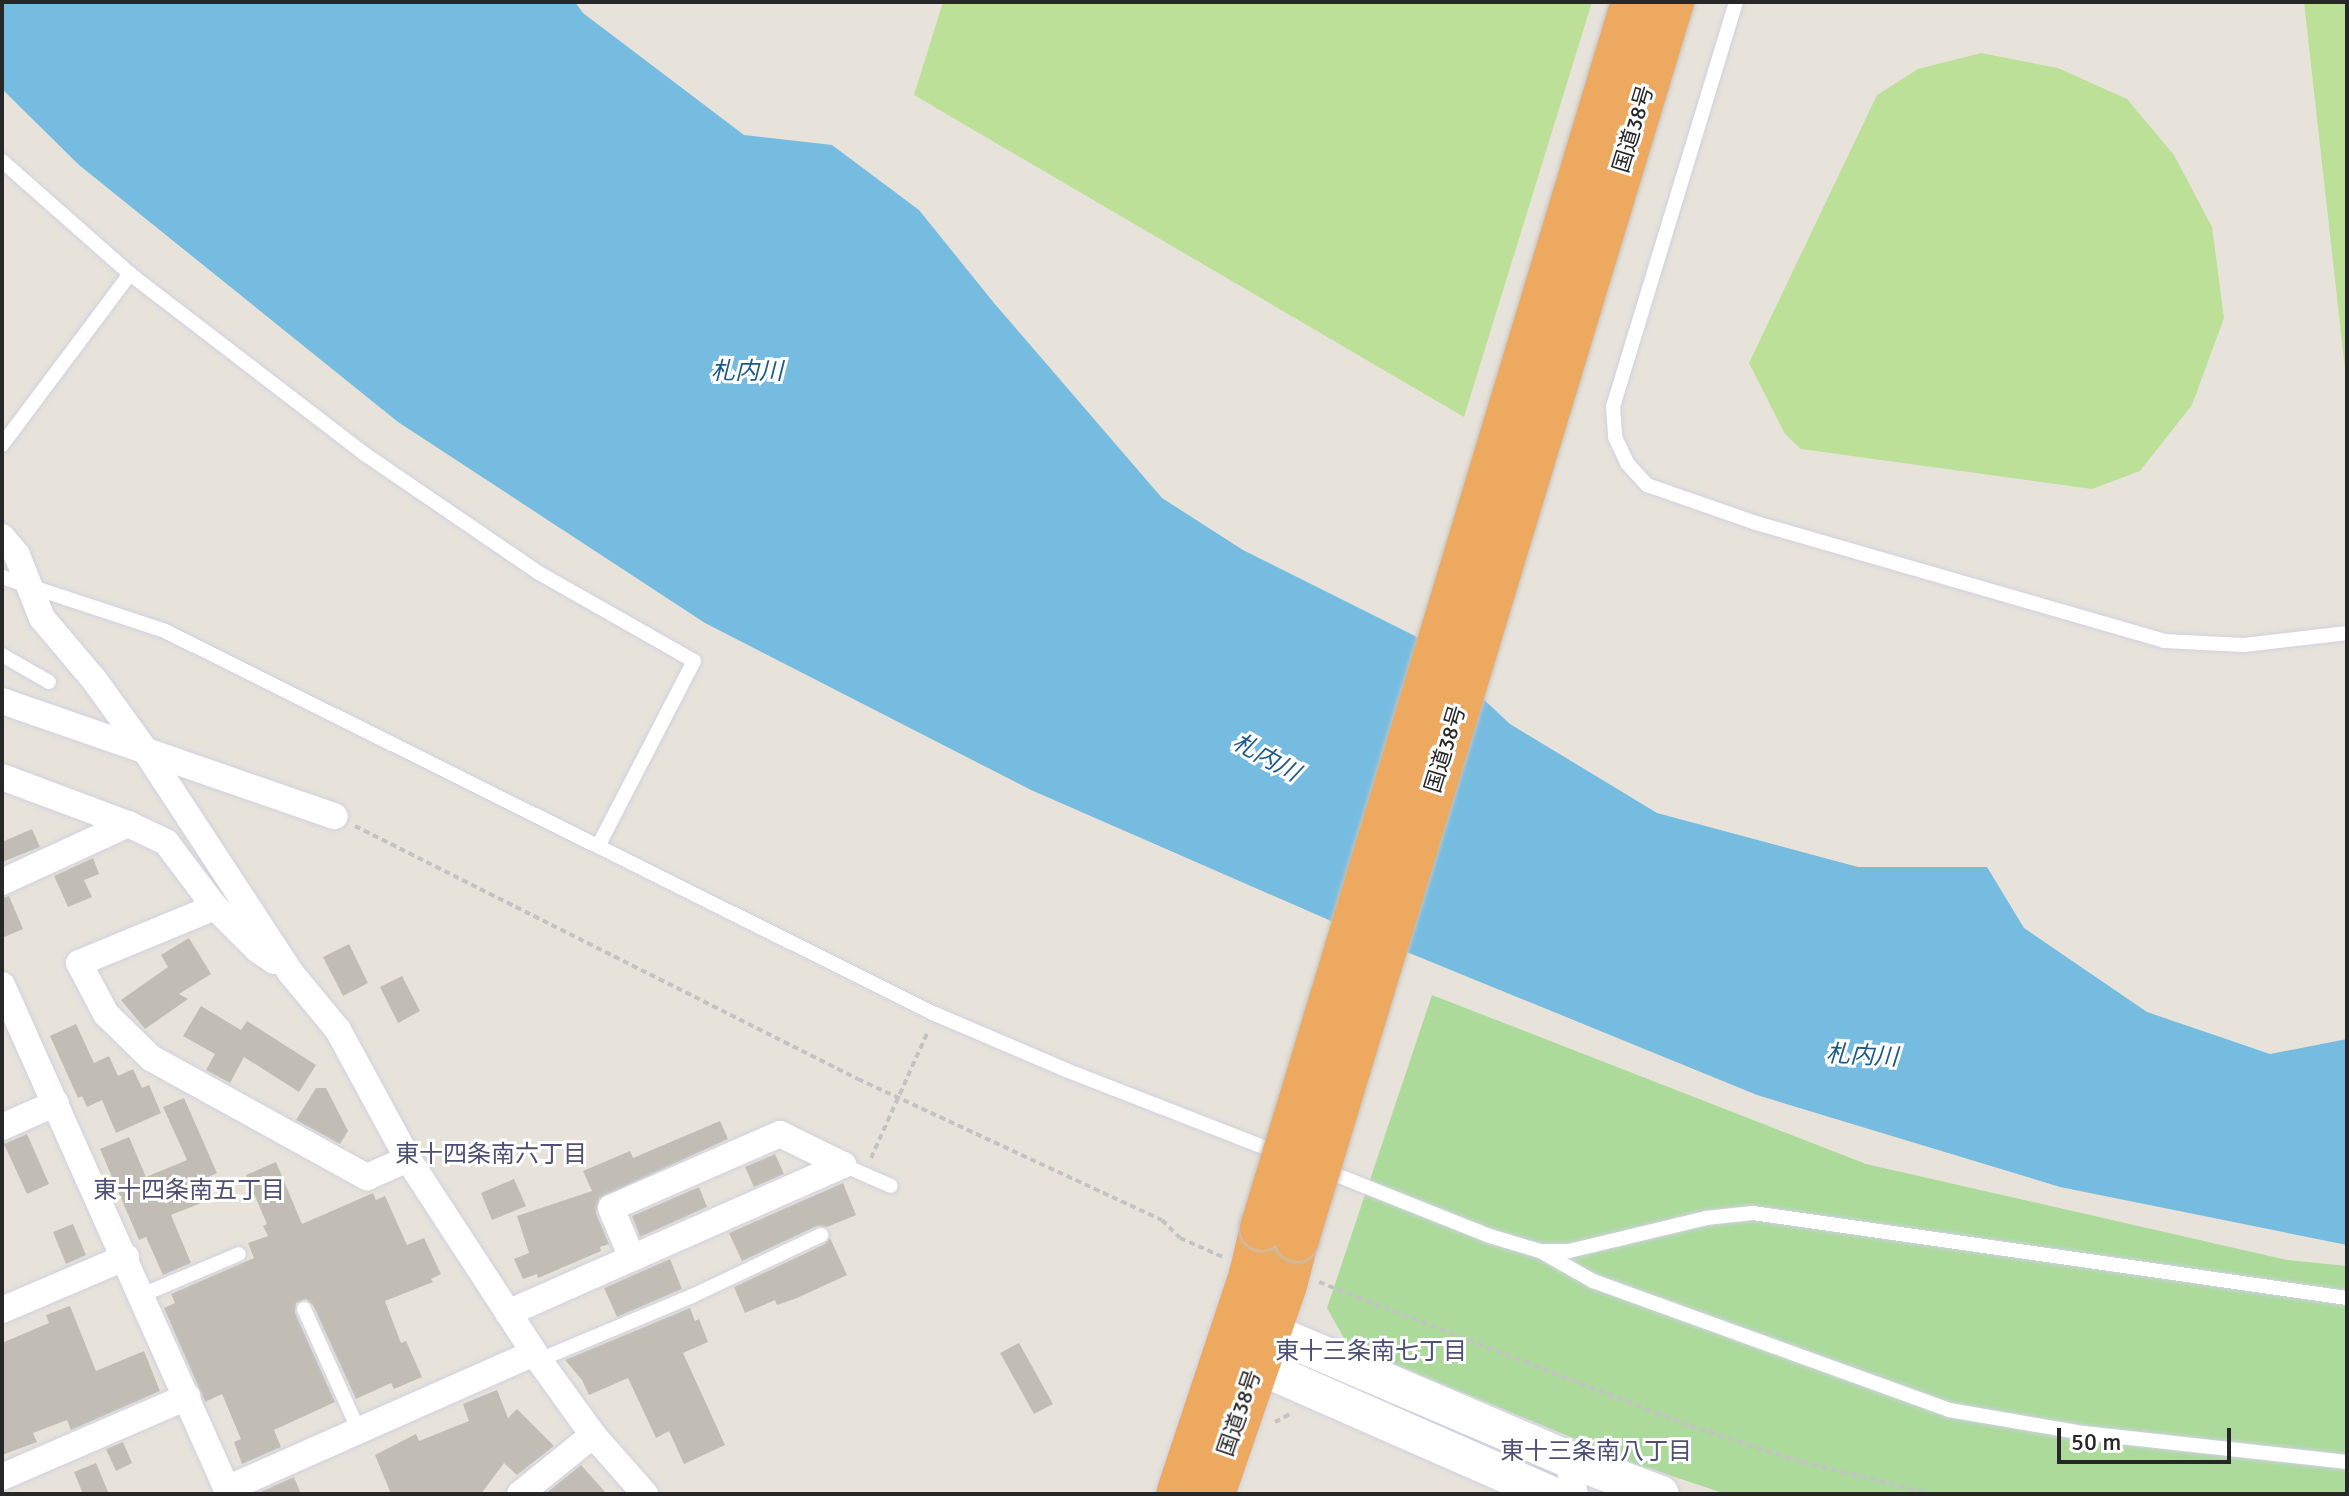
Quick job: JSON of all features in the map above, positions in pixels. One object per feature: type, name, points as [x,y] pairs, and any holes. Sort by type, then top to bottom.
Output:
[{"type":"highway","name":"国道38号","points":[[1279,1234],[1633,2]]},
{"type":"highway","name":"国道38号","points":[[1213,1494],[1246,1341],[1672,2]]},
{"type":"highway","name":"国道38号","points":[[1178,1494],[1246,1341]]},
{"type":"street","points":[[2,537],[17,555],[42,618],[95,681],[145,750],[290,972],[338,1030],[408,1159],[537,1357],[593,1435],[645,1494]]},
{"type":"street","points":[[2,701],[335,816]]},
{"type":"street","points":[[2,777],[128,824],[166,842],[215,907],[257,949],[290,972]]},
{"type":"street","points":[[2,882],[128,824]]},
{"type":"street","points":[[215,907],[79,963],[106,1014],[151,1058],[367,1177],[408,1159]]},
{"type":"street","points":[[2,985],[126,1257],[228,1492],[359,1431],[537,1357]]},
{"type":"street","points":[[2,1127],[56,1103]]},
{"type":"street","points":[[632,1258],[611,1208],[780,1134],[853,1170]]},
{"type":"street","points":[[508,1313],[632,1258],[853,1170]]},
{"type":"street","points":[[2,1310],[126,1257]]},
{"type":"street","points":[[1246,1341],[1661,1494]]},
{"type":"street","points":[[1246,1341],[1550,1494]]},
{"type":"street","points":[[2,1477],[187,1397]]},
{"type":"street","points":[[520,1494],[593,1435]]},
{"type":"street","points":[[1568,1459],[1575,1494]]},
{"type":"lane","points":[[1736,2],[1613,406],[1615,437],[1627,463],[1647,485],[1756,523],[2164,641],[2244,645],[2347,633]]},
{"type":"lane","points":[[2,161],[130,274],[366,455],[539,573],[694,661],[598,846]]},
{"type":"lane","points":[[2,445],[130,274]]},
{"type":"lane","points":[[2,577],[87,602],[165,631],[935,1014],[1066,1070],[1490,1236],[1540,1251],[1593,1281],[1949,1410],[2084,1433],[2347,1462]]},
{"type":"lane","points":[[2,655],[49,682]]},
{"type":"lane","points":[[853,1170],[891,1186]]},
{"type":"lane","points":[[1540,1251],[1569,1251],[1706,1218],[1753,1213],[2347,1298]]},
{"type":"lane","points":[[537,1357],[692,1296],[821,1235]]},
{"type":"lane","points":[[142,1295],[239,1254]]},
{"type":"lane","points":[[304,1309],[359,1431]]},
{"type":"path","points":[[335,816],[897,1097],[1162,1220],[1180,1238],[1225,1258]]},
{"type":"path","points":[[853,1170],[897,1097],[935,1014]]},
{"type":"path","points":[[1312,1279],[1367,1303],[1690,1426],[1802,1462],[1932,1494]]},
{"type":"green space","points":[[943,2],[1592,2],[1464,417],[914,95]]},
{"type":"green space","points":[[2304,2],[2347,2],[2347,387]]},
{"type":"green space","points":[[1981,53],[2058,68],[2127,99],[2174,155],[2212,227],[2224,318],[2192,405],[2140,471],[2092,489],[1801,449],[1785,434],[1749,363],[1877,95],[1918,69]]},
{"type":"green space","points":[[1432,995],[1866,1164],[2287,1260],[2347,1266],[2347,1494],[1726,1494],[1633,1463],[1348,1345],[1327,1308]]},
{"type":"water","name":"札内川","points":[[2,2],[575,2],[583,13],[744,135],[832,145],[919,210],[994,303],[1162,498],[1243,550],[1417,637],[1510,724],[1657,813],[1858,867],[1987,867],[2024,928],[2147,1012],[2270,1054],[2347,1039],[2347,1245],[2060,1187],[1757,1095],[1331,921],[1031,790],[705,623],[398,422],[79,165],[2,89]]},
{"type":"building","points":[[32,829],[40,847],[2,862],[2,842]]},
{"type":"building","points":[[93,858],[99,874],[84,880],[92,897],[68,907],[54,876]]},
{"type":"building","points":[[9,896],[23,929],[2,938],[2,898]]},
{"type":"building","points":[[189,938],[211,974],[179,994],[188,999],[145,1029],[121,1000],[168,967],[161,955]]},
{"type":"building","points":[[349,944],[368,983],[343,996],[323,957]]},
{"type":"building","points":[[402,976],[420,1011],[398,1023],[380,987]]},
{"type":"building","points":[[201,1006],[241,1030],[247,1021],[316,1065],[299,1092],[244,1057],[230,1083],[206,1070],[215,1054],[183,1036]]},
{"type":"building","points":[[76,1024],[94,1063],[109,1056],[118,1076],[133,1069],[142,1088],[149,1085],[161,1113],[116,1133],[102,1100],[87,1107],[82,1096],[78,1098],[50,1036]]},
{"type":"building","points":[[316,1088],[326,1088],[348,1131],[340,1144],[296,1120]]},
{"type":"building","points":[[184,1098],[217,1173],[192,1184],[201,1203],[171,1215],[191,1263],[163,1275],[146,1237],[139,1240],[100,1149],[129,1137],[146,1177],[187,1160],[163,1107]]},
{"type":"building","points":[[720,1121],[728,1139],[599,1198],[596,1213],[609,1244],[600,1247],[601,1251],[538,1278],[537,1274],[523,1279],[514,1259],[529,1253],[517,1216],[592,1191],[583,1171],[630,1151],[633,1158]]},
{"type":"building","points":[[27,1134],[49,1184],[27,1194],[4,1144]]},
{"type":"building","points":[[775,1154],[784,1174],[754,1187],[745,1167]]},
{"type":"building","points":[[276,1162],[302,1224],[373,1193],[376,1200],[385,1196],[407,1245],[424,1238],[441,1274],[431,1279],[433,1282],[385,1301],[401,1343],[406,1341],[422,1377],[394,1389],[391,1383],[356,1399],[313,1305],[306,1299],[296,1303],[295,1313],[335,1402],[274,1430],[281,1447],[242,1464],[234,1442],[241,1439],[222,1394],[205,1402],[164,1308],[175,1303],[171,1294],[254,1258],[248,1243],[268,1236],[263,1226],[267,1224],[246,1175]]},
{"type":"building","points":[[514,1179],[526,1206],[492,1220],[481,1193]]},
{"type":"building","points":[[843,1183],[856,1215],[827,1227],[817,1226],[742,1261],[729,1233]]},
{"type":"building","points":[[699,1187],[707,1207],[640,1237],[632,1216]]},
{"type":"building","points":[[73,1224],[86,1255],[66,1264],[53,1232]]},
{"type":"building","points":[[830,1238],[847,1275],[797,1298],[777,1305],[775,1300],[745,1313],[734,1287],[825,1244]]},
{"type":"building","points":[[670,1259],[682,1289],[617,1317],[604,1288]]},
{"type":"building","points":[[70,1306],[96,1371],[144,1351],[160,1391],[71,1430],[67,1420],[33,1433],[37,1442],[2,1455],[2,1343],[49,1323],[46,1315]]},
{"type":"building","points":[[690,1308],[695,1321],[699,1319],[708,1342],[683,1353],[725,1445],[684,1464],[669,1431],[656,1438],[628,1378],[589,1395],[582,1380],[565,1360]]},
{"type":"building","points":[[1019,1343],[1053,1404],[1034,1414],[1000,1353]]},
{"type":"building","points":[[497,1390],[508,1418],[517,1409],[554,1446],[517,1475],[504,1463],[481,1494],[391,1494],[375,1455],[416,1434],[419,1441],[469,1421],[463,1404]]},
{"type":"building","points":[[123,1442],[132,1463],[116,1471],[106,1449]]},
{"type":"building","points":[[96,1463],[109,1494],[83,1494],[74,1472]]},
{"type":"building","points":[[581,1465],[607,1494],[545,1494]]},
{"type":"building","points":[[294,1477],[301,1494],[258,1494],[258,1493]]},
{"type":"district","name":"東十四条南六丁目","points":[[491,1155]]},
{"type":"district","name":"東十四条南五丁目","points":[[189,1191]]},
{"type":"district","name":"東十三条南七丁目","points":[[1371,1352]]},
{"type":"district","name":"東十三条南八丁目","points":[[1596,1452]]}]
